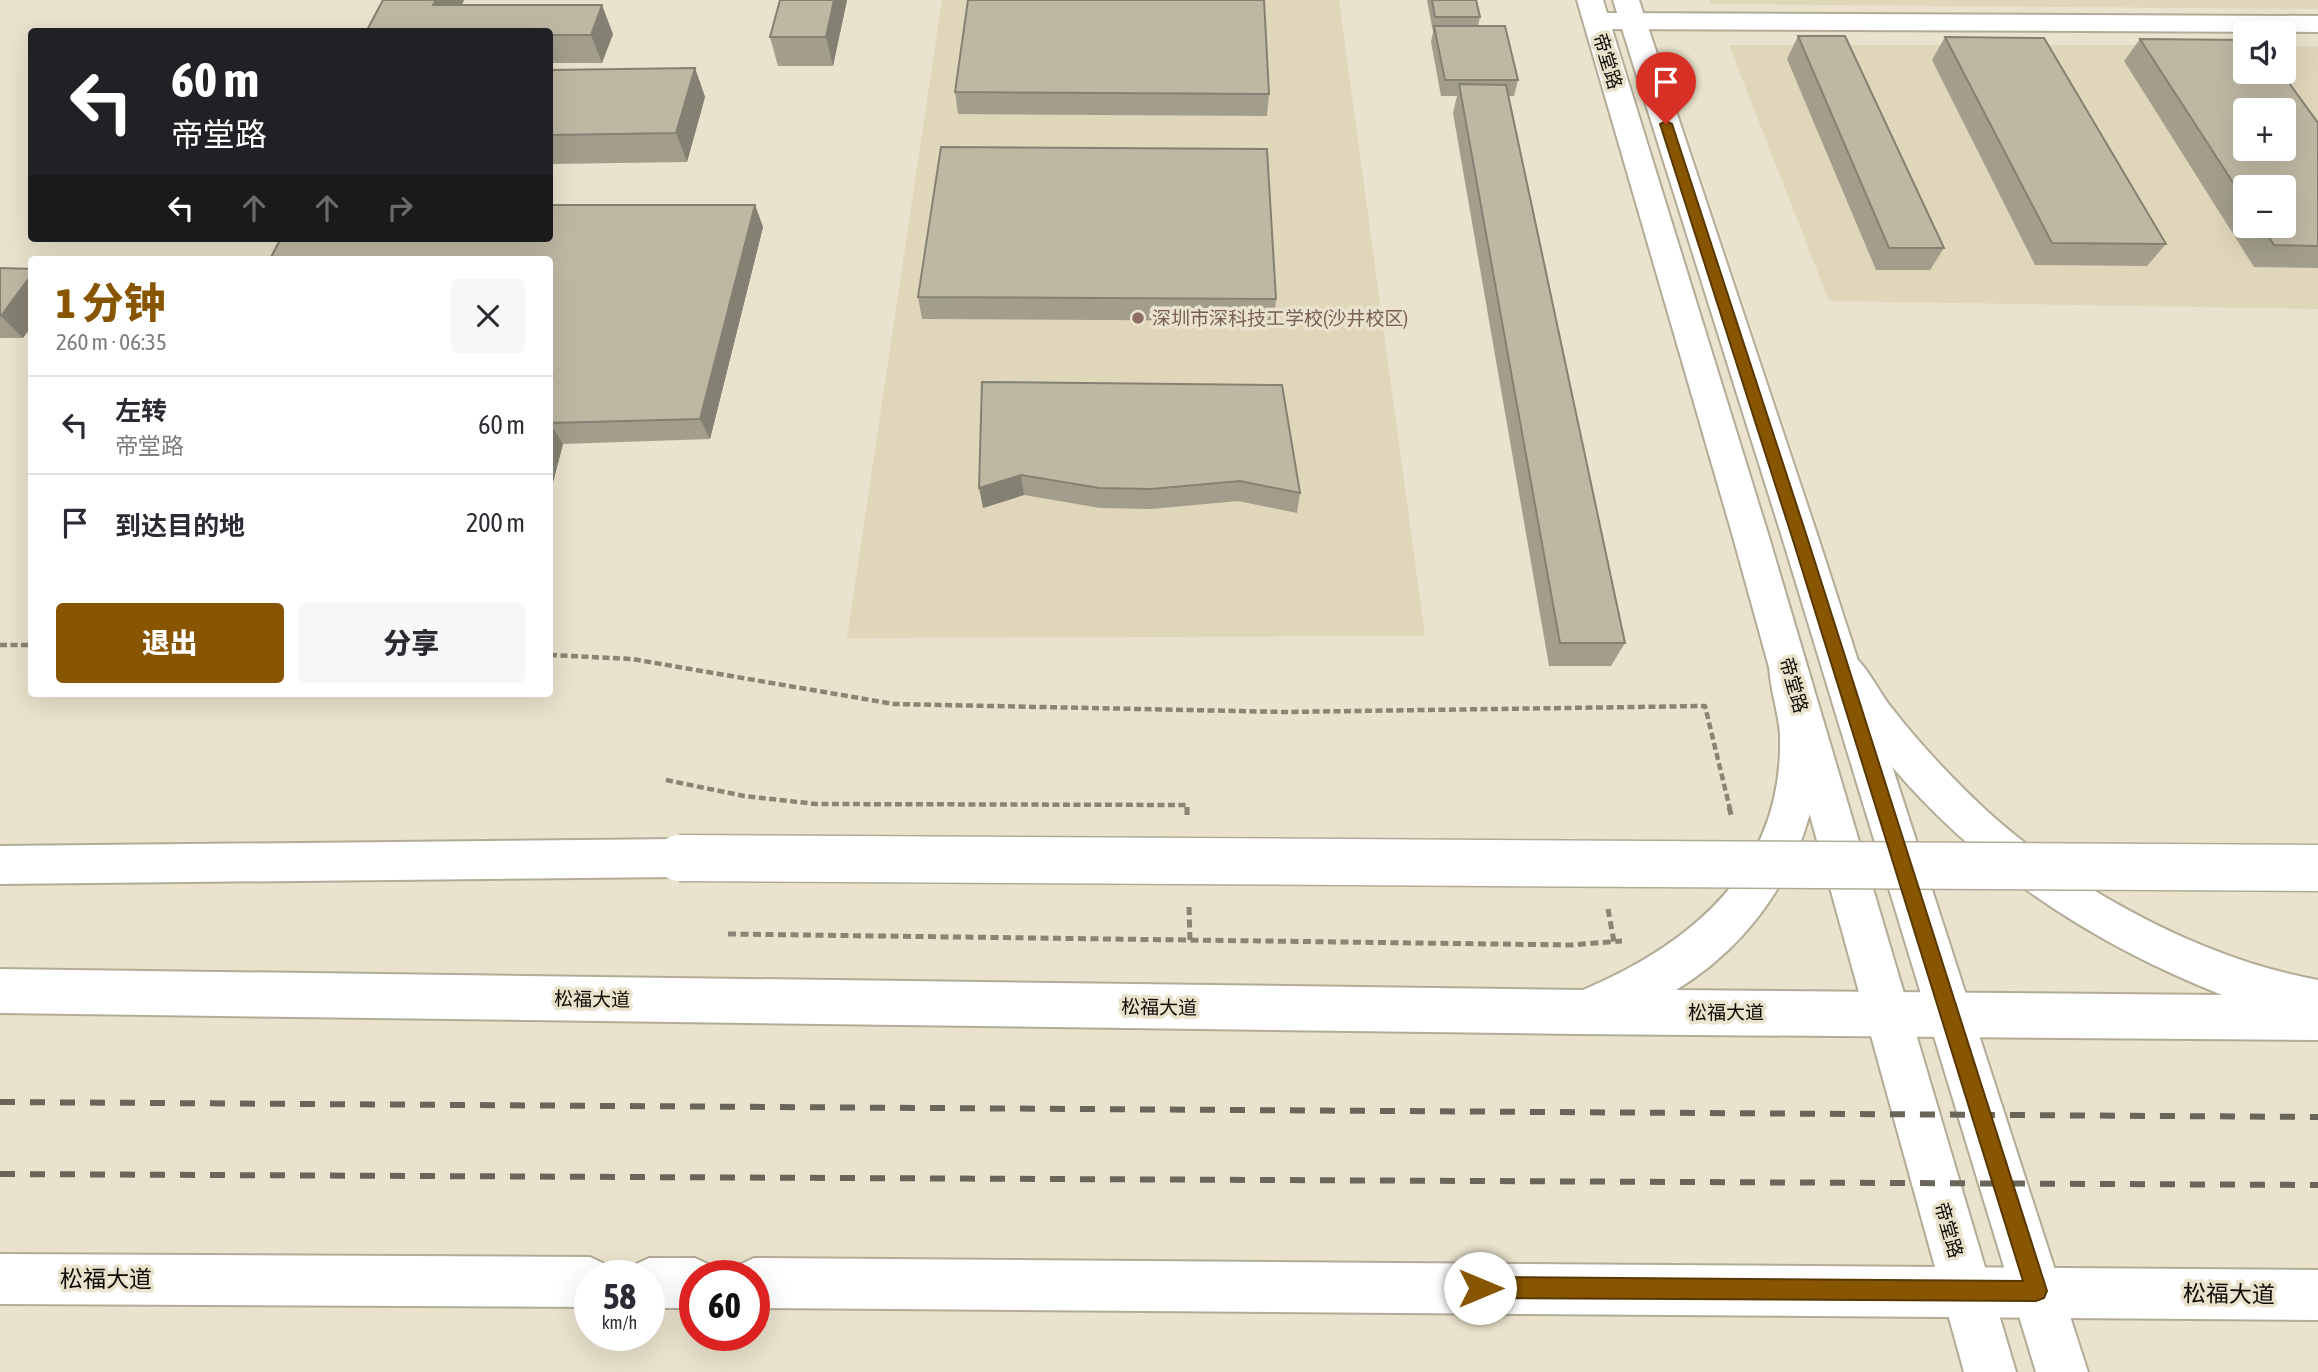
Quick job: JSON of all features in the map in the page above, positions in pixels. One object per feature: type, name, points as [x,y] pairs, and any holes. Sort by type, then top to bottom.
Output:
[{"type":"main road","points":[[1611,10],[2318,24]]},
{"type":"main road","name":"帝堂路","points":[[1611,10],[1786,658],[1990,1372]]},
{"type":"main road","name":"帝堂路","points":[[1611,10],[1841,668],[2062,1372]]},
{"type":"main road","points":[[1578,1012],[1631,993],[1677,968],[1717,936],[1750,898],[1772,861],[1789,822],[1798,780],[1800,739],[1795,697],[1786,658]]},
{"type":"main road","points":[[1841,668],[1892,741],[1951,806],[2001,849],[2058,890],[2117,925],[2180,956],[2245,982],[2318,1002]]},
{"type":"main road","points":[[0,864],[679,858],[2318,868]]},
{"type":"main road","name":"松福大道","points":[[0,991],[1578,1012],[2318,1018]]},
{"type":"main road","name":"松福大道","points":[[0,1279],[574,1282]]},
{"type":"main road","name":"松福大道","points":[[770,1283],[2318,1295]]},
{"type":"path","points":[[0,645],[28,645]]},
{"type":"path","points":[[553,655],[632,659],[894,704],[1286,712],[1705,706],[1732,821]]},
{"type":"path","points":[[1608,909],[1614,942]]},
{"type":"path","points":[[728,934],[1570,946],[1625,940]]},
{"type":"shaded area","name":"深圳市深科技工学校(沙井校区)","points":[[942,0],[1339,0],[1425,636],[847,638]]},
{"type":"shaded area","points":[[1710,0],[2318,0],[2318,9],[1711,4]]},
{"type":"shaded area","points":[[1729,45],[2233,45],[2233,84],[2296,84],[2296,46],[2318,46],[2318,309],[1829,301]]},
{"type":"building","points":[[383,0],[436,0],[433,5],[602,5],[591,35],[553,35],[553,28],[368,28]]},
{"type":"building","points":[[780,0],[834,0],[826,37],[770,37]]},
{"type":"building","points":[[968,0],[1264,0],[1269,94],[955,92]]},
{"type":"building","points":[[1432,0],[1476,0],[1480,17],[1435,17]]},
{"type":"building","points":[[1434,26],[1505,26],[1518,80],[1445,80]]},
{"type":"building","points":[[1798,36],[1845,36],[1944,248],[1889,248]]},
{"type":"building","points":[[1945,37],[2044,38],[2166,244],[2052,243]]},
{"type":"building","points":[[2140,39],[2233,40],[2233,84],[2290,84],[2318,123],[2318,246],[2274,245],[2270,238],[2296,238],[2296,175],[2233,175],[2233,182]]},
{"type":"building","points":[[695,68],[676,133],[553,135],[553,70]]},
{"type":"building","points":[[1459,84],[1506,85],[1625,643],[1560,643]]},
{"type":"building","points":[[941,147],[1267,149],[1276,299],[918,297]]},
{"type":"building","points":[[553,205],[755,205],[700,419],[553,423],[553,256],[272,256],[279,242],[553,242]]},
{"type":"building","points":[[0,268],[28,269],[28,279],[0,316]]},
{"type":"building","points":[[982,382],[1282,385],[1300,493],[1240,481],[1151,489],[1099,488],[1021,475],[979,488]]},
{"type":"railway","points":[[0,1102],[2318,1117]]},
{"type":"railway","points":[[0,1174],[2318,1185]]},
{"type":"place","name":"深圳市深科技工学校(沙井校区)","points":[[1138,318]]},
{"type":"route","points":[[1480,1288],[2036,1291],[1800,537],[1666,124]]}]
